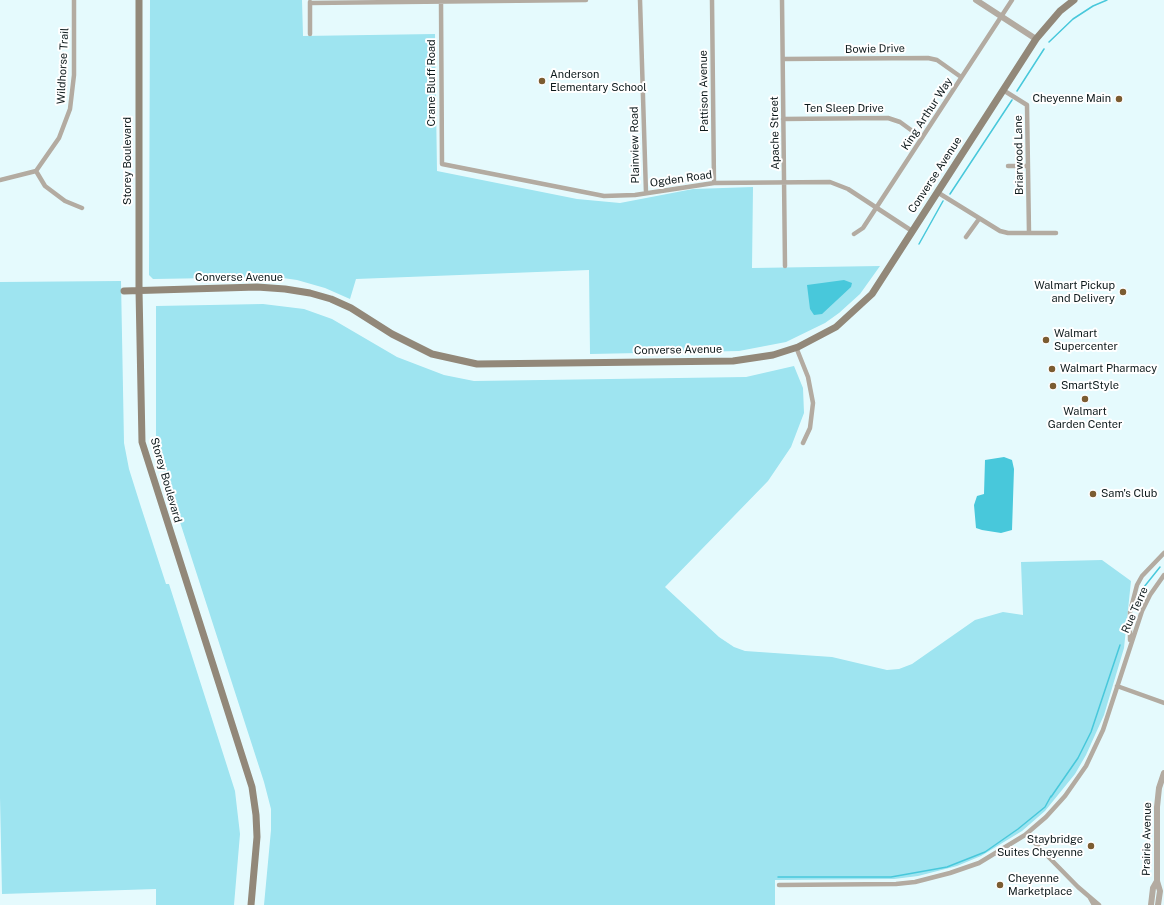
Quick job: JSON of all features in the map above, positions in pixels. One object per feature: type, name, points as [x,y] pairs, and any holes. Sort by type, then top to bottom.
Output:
[{"type":"main road","name":"Storey Boulevard","points":[[140,0],[139,290],[141,434],[143,450],[252,787],[257,837],[251,905]]},
{"type":"main road","name":"Converse Avenue","points":[[124,291],[256,287],[285,288],[310,293],[332,299],[351,308],[392,334],[425,351],[453,360],[477,364],[733,361],[773,354],[796,347],[836,327],[863,304],[880,283],[1036,39],[1060,11],[1074,0]]},
{"type":"street","name":"Wildhorse Trail","points":[[36,171],[59,138],[70,109],[74,75],[74,0]]},
{"type":"street","points":[[310,34],[310,2],[586,0]]},
{"type":"street","name":"Plainview Road","points":[[640,0],[646,193]]},
{"type":"street","name":"Pattison Avenue","points":[[712,0],[714,183]]},
{"type":"street","name":"Apache Street","points":[[782,0],[785,266]]},
{"type":"street","points":[[976,0],[1036,39]]},
{"type":"street","name":"King Arthur Way","points":[[854,234],[863,228],[1012,0]]},
{"type":"street","name":"Crane Bluff Road","points":[[441,2],[442,164]]},
{"type":"street","name":"Bowie Drive","points":[[783,59],[928,58],[937,60],[961,77]]},
{"type":"street","name":"Briarwood Lane","points":[[1003,90],[1027,105],[1029,233]]},
{"type":"street","name":"Ten Sleep Drive","points":[[783,119],[888,118],[900,122],[922,138]]},
{"type":"street","name":"Ogden Road","points":[[442,164],[591,194],[618,197],[714,183],[822,181],[838,184],[877,206],[912,231]]},
{"type":"street","points":[[1008,166],[1028,166]]},
{"type":"street","points":[[0,180],[36,171],[45,186],[65,201],[82,208]]},
{"type":"street","points":[[937,192],[1000,231],[1056,233]]},
{"type":"street","points":[[966,237],[980,219]]},
{"type":"street","points":[[796,347],[808,377],[813,403],[810,428],[803,443]]},
{"type":"street","name":"Rue Terre","points":[[1129,646],[1130,612],[1137,585],[1142,576],[1164,553]]},
{"type":"street","name":"Rue Terre","points":[[1129,646],[1147,600],[1164,575]]},
{"type":"street","points":[[779,885],[896,884],[915,882],[950,873],[979,863],[1026,834],[1046,817],[1066,796],[1086,766],[1103,730],[1129,646]]},
{"type":"street","points":[[1117,686],[1164,703]]},
{"type":"street","name":"Prairie Avenue","points":[[1158,905],[1160,890],[1157,881],[1157,807],[1159,788],[1164,774]]},
{"type":"street","points":[[1026,834],[1090,898],[1099,905]]},
{"type":"street","name":"Prairie Avenue","points":[[1149,905],[1153,888],[1157,881]]},
{"type":"street","points":[[1090,898],[1094,905]]},
{"type":"shaded area","points":[[150,0],[302,0],[303,36],[435,34],[437,171],[577,199],[620,203],[693,189],[753,187],[752,268],[880,266],[860,294],[839,313],[825,323],[786,342],[739,351],[590,354],[589,270],[356,279],[350,299],[325,288],[297,280],[276,277],[153,279],[149,275]]},
{"type":"shaded area","points":[[844,280],[852,283],[851,287],[822,314],[814,315],[810,309],[807,285]]},
{"type":"shaded area","points":[[121,281],[124,443],[129,469],[140,504],[166,584],[169,584],[235,791],[240,834],[234,905],[156,905],[156,889],[2,894],[0,797],[0,282]]},
{"type":"shaded area","points":[[263,304],[304,309],[332,319],[397,357],[444,375],[474,381],[746,377],[794,366],[803,388],[804,413],[791,447],[768,481],[665,587],[719,637],[734,647],[745,651],[832,657],[887,670],[899,669],[912,664],[975,620],[1003,612],[1023,615],[1021,562],[1102,560],[1131,581],[1124,648],[1104,715],[1086,755],[1075,774],[1045,811],[1022,831],[981,856],[957,866],[918,876],[894,879],[775,880],[775,905],[264,905],[271,830],[271,809],[264,782],[158,454],[156,436],[156,306]]},
{"type":"shaded area","points":[[1004,457],[1012,460],[1014,469],[1012,530],[1001,533],[976,528],[974,505],[977,496],[984,494],[985,460]]},
{"type":"waterway","points":[[1049,42],[1073,19],[1093,6],[1107,0]]},
{"type":"waterway","points":[[1017,91],[1044,49]]},
{"type":"waterway","points":[[950,194],[1012,100]]},
{"type":"waterway","points":[[919,244],[943,201]]},
{"type":"waterway","points":[[1144,587],[1160,567]]},
{"type":"waterway","points":[[1051,797],[1078,758],[1091,732],[1120,645]]},
{"type":"waterway","points":[[778,877],[891,877],[947,867],[985,852],[1018,829],[1045,807],[1051,796]]},
{"type":"place","name":"Anderson Elementary School","points":[[542,81]]},
{"type":"place","name":"Cheyenne Main","points":[[1119,99]]},
{"type":"place","name":"Walmart Pickup and Delivery","points":[[1123,292]]},
{"type":"place","name":"Walmart Supercenter","points":[[1046,340]]},
{"type":"place","name":"Walmart Pharmacy","points":[[1052,369]]},
{"type":"place","name":"SmartStyle","points":[[1053,386]]},
{"type":"place","name":"Walmart Garden Center","points":[[1085,399]]},
{"type":"place","name":"Sam's Club","points":[[1093,494]]},
{"type":"place","name":"Staybridge Suites Cheyenne","points":[[1091,846]]},
{"type":"place","name":"Cheyenne Marketplace","points":[[1000,885]]}]
